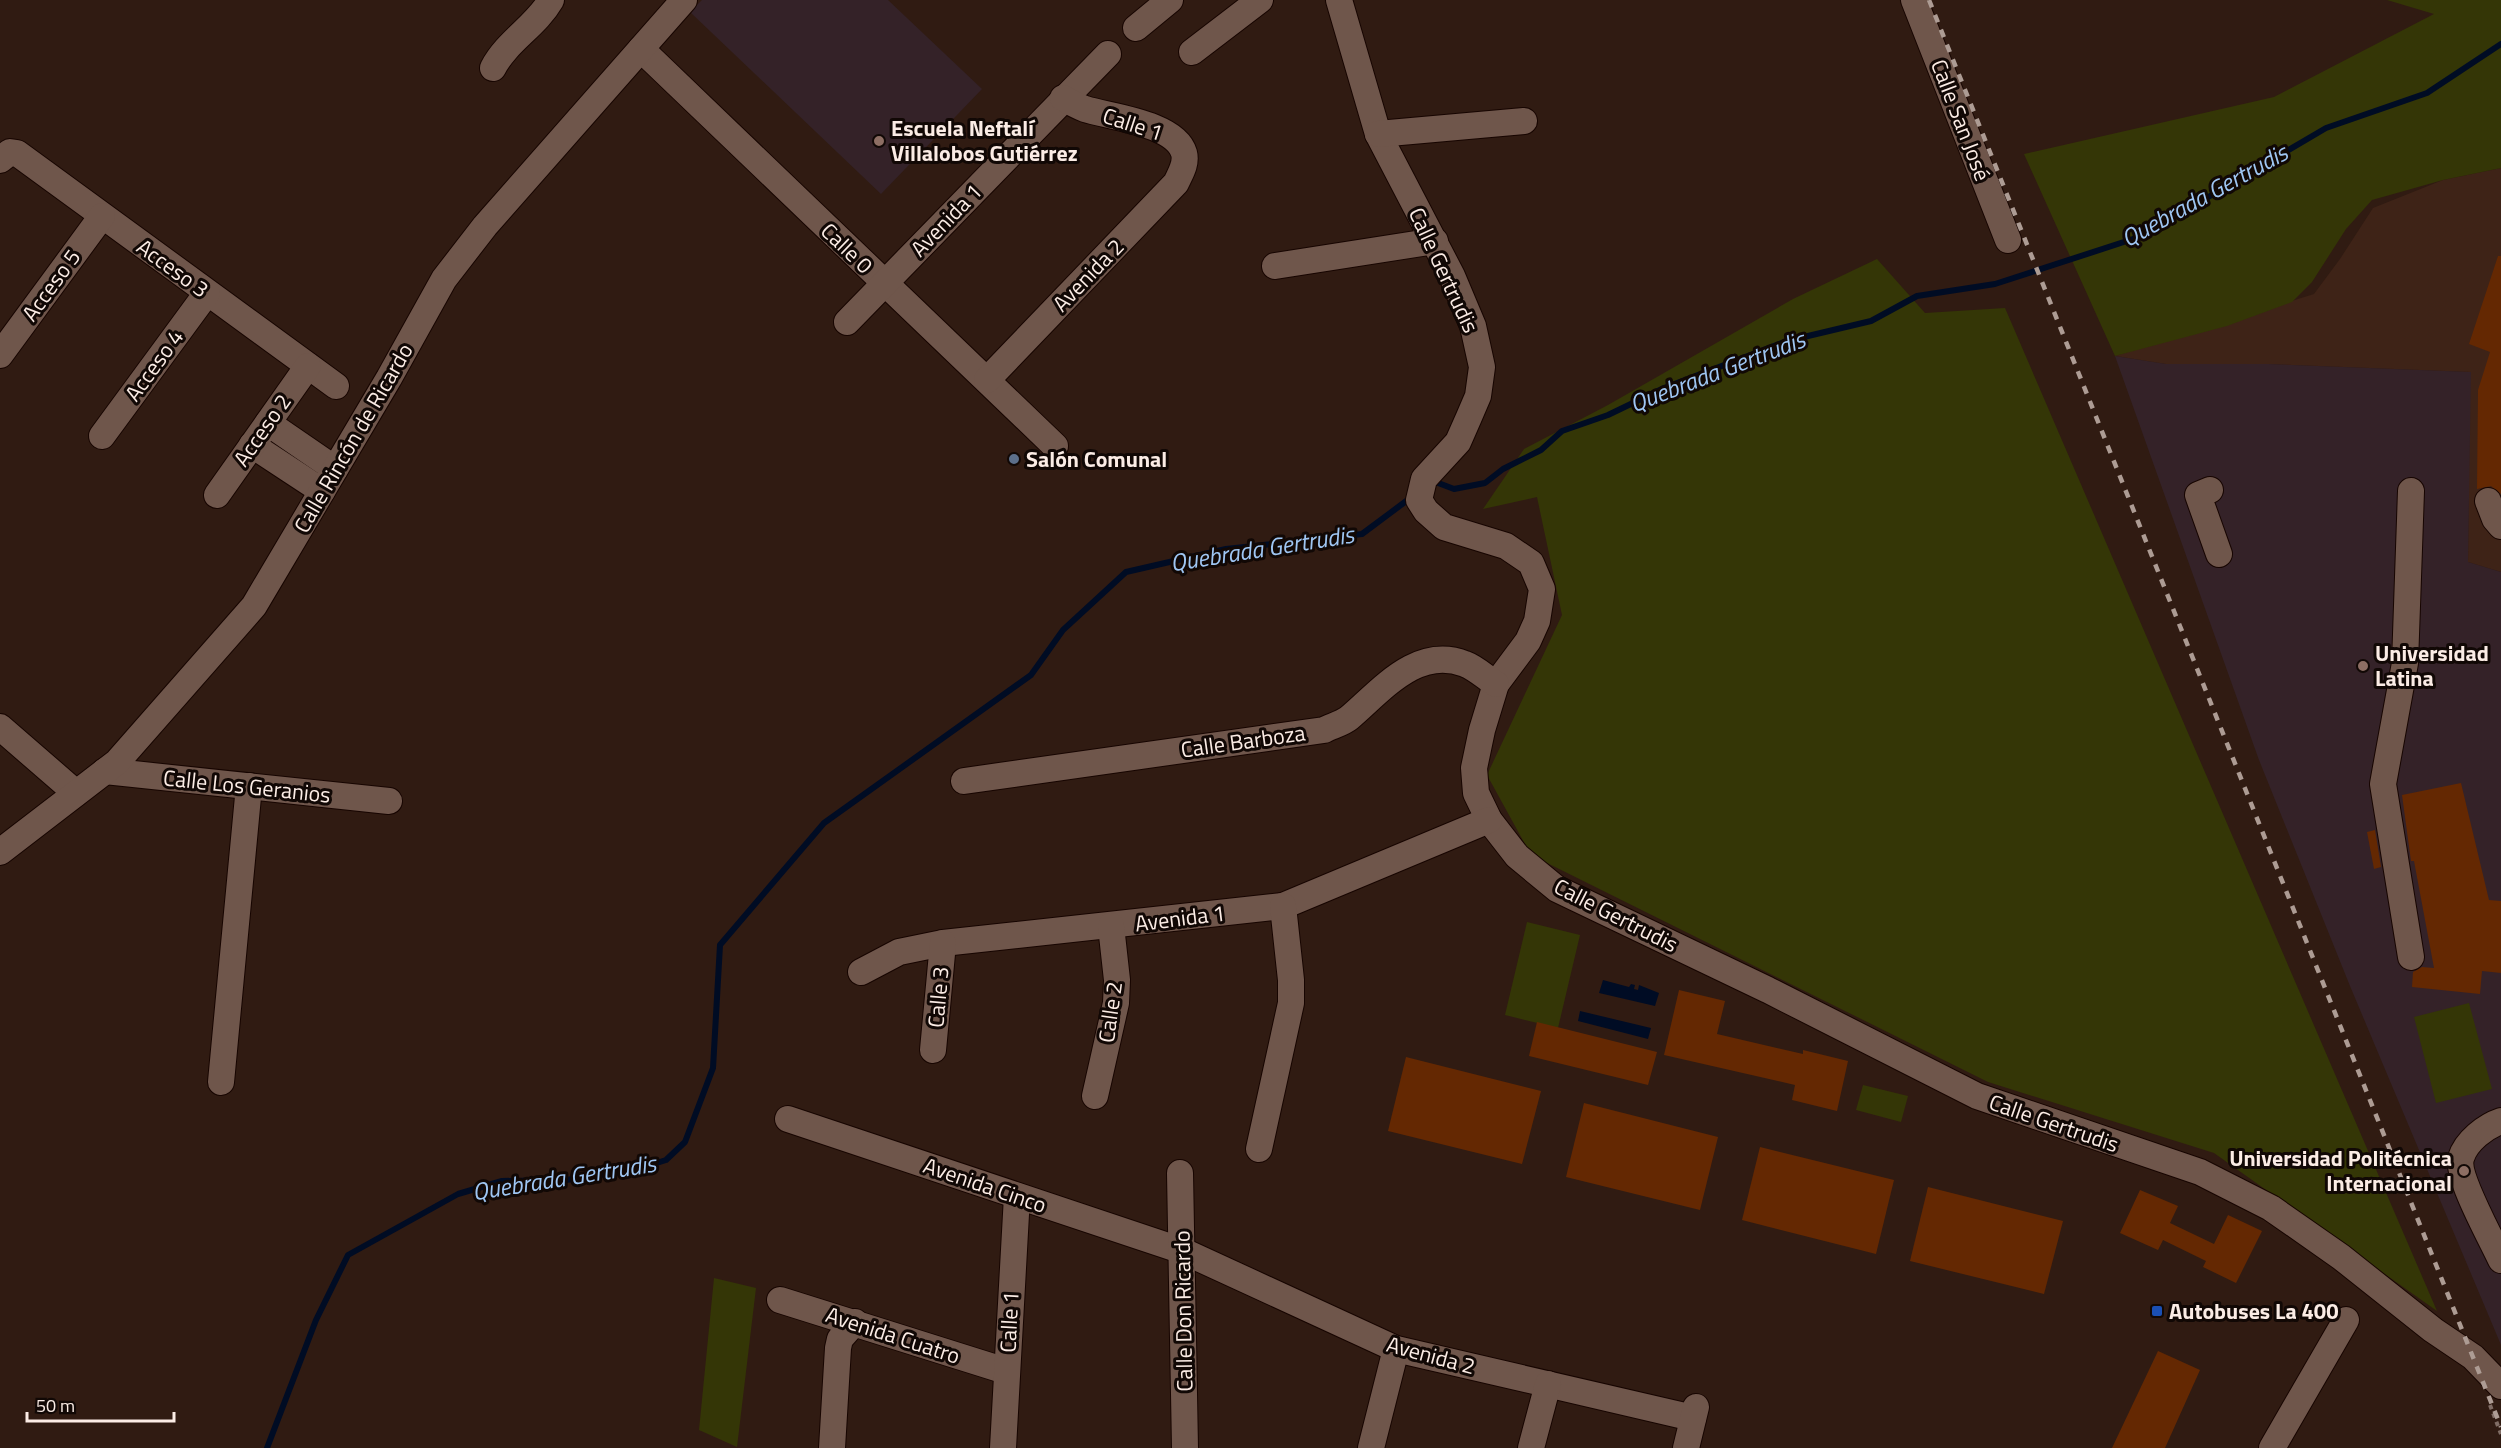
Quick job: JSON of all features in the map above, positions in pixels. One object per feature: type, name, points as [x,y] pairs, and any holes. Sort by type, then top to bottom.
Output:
[{"type":"street","points":[[493,68],[499,55],[542,16],[551,0]]},
{"type":"street","name":"Calle Rincón de Ricardo","points":[[0,852],[117,762],[254,606],[444,279],[485,226],[684,0]]},
{"type":"street","points":[[1136,28],[1170,0]]},
{"type":"street","points":[[1192,52],[1260,0]]},
{"type":"street","name":"Calle Gertrudis","points":[[1339,0],[1378,134],[1435,241],[1473,326],[1482,367],[1478,396],[1470,417],[1458,442],[1424,479],[1419,500],[1437,522],[1460,533],[1506,546],[1531,563],[1542,589],[1537,621],[1528,641],[1496,684],[1482,730],[1474,768],[1476,793],[1489,820],[1517,856],[1557,889],[1760,986],[1977,1096],[2200,1172],[2271,1208],[2341,1257],[2433,1330],[2473,1357],[2501,1386]]},
{"type":"street","name":"Calle San José","points":[[1914,0],[2008,240]]},
{"type":"street","name":"Calle 0","points":[[641,49],[1055,446]]},
{"type":"street","name":"Avenida 1","points":[[847,322],[1108,54]]},
{"type":"street","name":"Calle 1","points":[[1064,98],[1083,108],[1150,125],[1175,138],[1184,153],[1185,166]]},
{"type":"street","points":[[1378,134],[1524,121]]},
{"type":"street","name":"Acceso 3","points":[[5,156],[17,153],[336,386]]},
{"type":"street","name":"Avenida 2","points":[[987,380],[1176,183],[1185,166]]},
{"type":"street","name":"Acceso 5","points":[[0,355],[102,216]]},
{"type":"street","points":[[1275,266],[1435,241]]},
{"type":"street","name":"Acceso 4","points":[[102,436],[207,293]]},
{"type":"street","name":"Acceso 2","points":[[217,495],[308,366]]},
{"type":"street","points":[[268,423],[328,480]]},
{"type":"street","points":[[252,446],[328,480]]},
{"type":"street","points":[[2210,490],[2198,495],[2219,554]]},
{"type":"street","points":[[2411,491],[2405,663],[2383,784],[2411,957]]},
{"type":"street","points":[[2488,501],[2495,519],[2501,526]]},
{"type":"street","name":"Calle Barboza","points":[[964,781],[1324,730],[1347,719],[1373,694],[1417,663],[1438,660],[1464,663],[1496,684]]},
{"type":"street","points":[[0,727],[76,792]]},
{"type":"street","name":"Calle Los Geranios","points":[[105,771],[389,801]]},
{"type":"street","points":[[221,1082],[249,786]]},
{"type":"street","name":"Avenida 1","points":[[861,972],[899,952],[943,944],[1283,906],[1489,820]]},
{"type":"street","points":[[1259,1149],[1291,1003],[1292,980],[1283,906]]},
{"type":"street","name":"Calle 2","points":[[1095,1096],[1116,1003],[1117,980],[1111,926]]},
{"type":"street","name":"Calle 3","points":[[933,1050],[943,944]]},
{"type":"street","name":"Avenida Cinco","points":[[788,1119],[1183,1251]]},
{"type":"street","points":[[2501,1121],[2484,1130],[2472,1141],[2461,1157],[2462,1176],[2501,1260]]},
{"type":"street","name":"Calle Don Ricardo","points":[[1180,1173],[1185,1448]]},
{"type":"street","name":"Calle 1","points":[[1003,1448],[1017,1196]]},
{"type":"street","name":"Avenida 2","points":[[1183,1251],[1396,1349],[1548,1384],[1694,1413],[1686,1448]]},
{"type":"street","name":"Avenida Cuatro","points":[[780,1300],[1006,1371]]},
{"type":"street","points":[[2272,1448],[2346,1320]]},
{"type":"street","points":[[832,1448],[838,1348],[840,1339],[855,1322]]},
{"type":"street","points":[[1371,1448],[1396,1349]]},
{"type":"street","points":[[1531,1448],[1548,1384]]},
{"type":"shaded area","name":"Escuela Neftalí Villalobos Gutiérrez","points":[[702,0],[888,0],[982,89],[881,194],[690,12]]},
{"type":"shaded area","points":[[2387,0],[2501,0],[2501,168],[2443,180],[2372,200],[2346,229],[2312,282],[2292,302],[2227,326],[2115,356],[2024,154],[2274,97],[2434,14]]},
{"type":"shaded area","points":[[2501,168],[2501,572],[2468,562],[2470,372],[2268,364],[2166,364],[2115,356],[2314,294],[2373,208],[2443,180]]},
{"type":"shaded area","points":[[1877,259],[1925,313],[2005,308],[2437,1311],[2214,1153],[1988,1082],[1531,855],[1487,775],[1562,615],[1537,497],[1483,509],[1524,449],[1608,405],[1793,299]]},
{"type":"shaded area","name":"Universidad Latina","points":[[2115,356],[2166,364],[2268,364],[2471,372],[2468,562],[2501,572],[2501,1345],[2350,986],[2259,760]]},
{"type":"shaded area","points":[[1527,922],[1580,935],[1558,1028],[1505,1015]]},
{"type":"shaded area","points":[[2469,1003],[2492,1089],[2436,1103],[2414,1017]]},
{"type":"shaded area","points":[[1863,1085],[1908,1096],[1901,1122],[1856,1110]]},
{"type":"shaded area","points":[[714,1278],[756,1288],[737,1447],[699,1430]]},
{"type":"water","points":[[1603,980],[1629,987],[1631,984],[1635,985],[1634,989],[1638,990],[1639,985],[1659,993],[1655,1006],[1599,993]]},
{"type":"water","points":[[1580,1011],[1651,1028],[1648,1039],[1578,1021]]},
{"type":"building","points":[[2498,256],[2501,256],[2501,494],[2491,486],[2477,489],[2478,390],[2490,352],[2469,344]]},
{"type":"building","points":[[2461,783],[2489,900],[2501,901],[2501,973],[2482,971],[2480,994],[2412,987],[2413,972],[2422,967],[2434,968],[2414,861],[2411,861],[2402,795]]},
{"type":"building","points":[[2375,830],[2381,867],[2374,869],[2367,832]]},
{"type":"building","points":[[1679,990],[1725,1001],[1717,1034],[1803,1054],[1803,1050],[1848,1061],[1837,1111],[1792,1100],[1795,1085],[1664,1055]]},
{"type":"building","points":[[1537,1022],[1657,1052],[1648,1085],[1529,1056]]},
{"type":"building","points":[[1406,1057],[1541,1091],[1522,1164],[1388,1131]]},
{"type":"building","points":[[1584,1103],[1718,1137],[1700,1210],[1566,1177]]},
{"type":"building","points":[[1760,1147],[1894,1180],[1876,1254],[1742,1220]]},
{"type":"building","points":[[1928,1187],[2063,1221],[2044,1294],[1910,1261]]},
{"type":"building","points":[[2140,1190],[2178,1206],[2170,1223],[2214,1244],[2228,1215],[2262,1231],[2236,1283],[2203,1267],[2206,1261],[2163,1240],[2158,1250],[2120,1233]]},
{"type":"building","points":[[2158,1351],[2200,1370],[2165,1448],[2112,1448]]},
{"type":"waterway","name":"Quebrada Gertrudis","points":[[1431,482],[1454,489],[1485,483],[1503,469],[1541,450],[1562,431],[1608,415],[1664,388],[1787,341],[1871,321],[1917,296],[1995,284],[2133,239],[2326,128],[2427,93],[2501,44]]},
{"type":"waterway","name":"Quebrada Gertrudis","points":[[267,1448],[316,1320],[348,1255],[458,1194],[502,1181],[566,1180],[635,1170],[666,1160],[685,1142],[713,1068],[720,945],[824,823],[1031,675],[1063,630],[1126,572],[1226,549],[1362,534],[1413,496]]},
{"type":"railway","points":[[1929,0],[2501,1427]]},
{"type":"place","name":"Escuela Neftalí Villalobos Gutiérrez","points":[[879,141]]},
{"type":"place","name":"Salón Comunal","points":[[1014,459]]},
{"type":"place","name":"Universidad Latina","points":[[2363,666]]},
{"type":"place","name":"Universidad Politécnica Internacional","points":[[2464,1171]]},
{"type":"place","name":"Autobuses La 400","points":[[2157,1311]]}]
